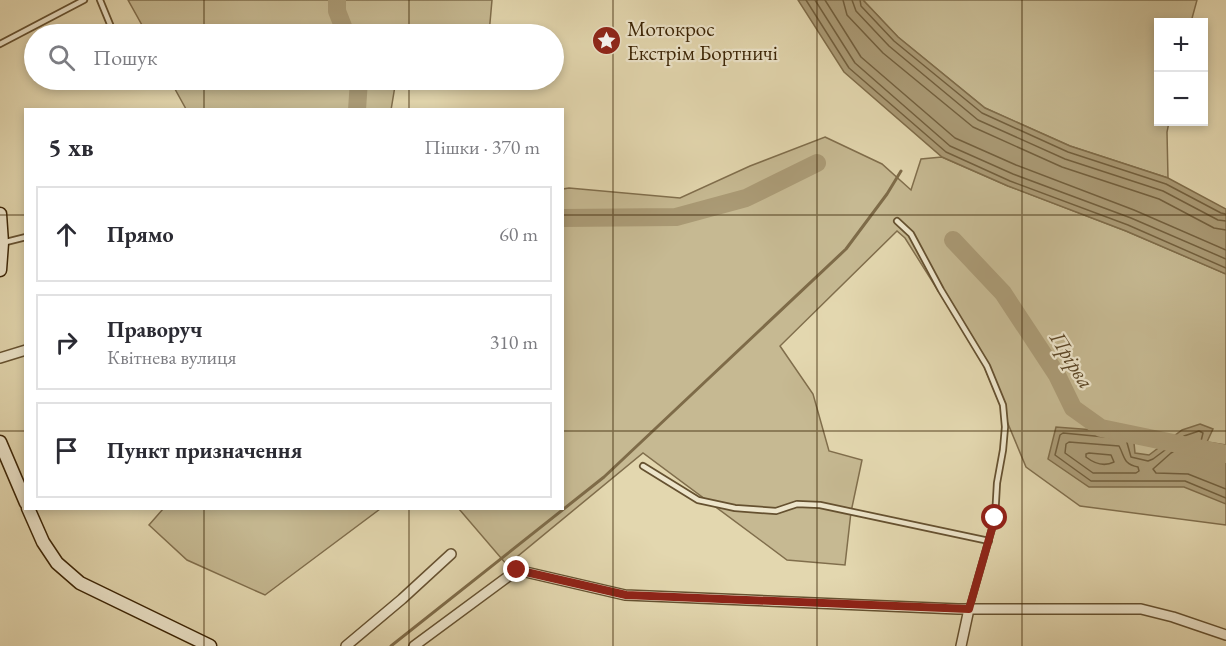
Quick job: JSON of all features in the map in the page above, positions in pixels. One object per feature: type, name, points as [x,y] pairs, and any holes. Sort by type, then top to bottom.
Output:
[{"type":"street","points":[[0,214],[2,243],[0,270]]},
{"type":"street","points":[[0,358],[24,351]]},
{"type":"street","points":[[0,442],[24,498]]},
{"type":"street","points":[[29,510],[43,542],[57,563],[80,583],[210,646]]},
{"type":"street","points":[[346,646],[451,554]]},
{"type":"street","points":[[414,646],[517,570],[626,595],[969,609],[1141,609],[1226,635]]},
{"type":"street","points":[[961,646],[969,609]]},
{"type":"lane","points":[[38,24],[84,0]]},
{"type":"lane","points":[[100,0],[110,24]]},
{"type":"lane","points":[[0,44],[24,31]]},
{"type":"lane","points":[[897,221],[911,234],[941,290],[987,366],[1003,405],[1004,450],[997,483],[995,518],[969,609]]},
{"type":"lane","points":[[2,243],[24,238]]},
{"type":"lane","points":[[643,466],[698,500],[735,508],[776,511],[797,504],[820,505],[989,541]]},
{"type":"shaded area","points":[[128,0],[492,0],[490,24],[141,24]]},
{"type":"shaded area","points":[[863,0],[1197,0],[1192,18],[1154,18],[1154,126],[1168,126],[1168,178],[1070,146],[985,108],[898,37]]},
{"type":"shaded area","points":[[176,90],[394,90],[391,108],[185,108]]},
{"type":"shaded area","points":[[825,137],[882,164],[911,190],[921,159],[942,157],[1226,274],[1226,525],[1080,506],[1026,467],[981,359],[905,238],[897,231],[780,346],[813,394],[829,451],[862,460],[851,512],[845,565],[787,560],[643,453],[507,565],[460,510],[564,510],[564,189],[680,198],[750,166]]},
{"type":"shaded area","points":[[162,510],[379,510],[265,595],[187,560],[149,525]]},
{"type":"water","points":[[798,0],[863,0],[898,37],[985,108],[1070,146],[1168,178],[1226,209],[1226,274],[942,157],[844,72]]},
{"type":"water","points":[[1200,424],[1213,429],[1207,442],[1226,445],[1226,504],[1184,487],[1089,487],[1048,459],[1056,427],[1133,433],[1135,453],[1149,455],[1182,430]]},
{"type":"waterway","name":"Прірва","points":[[337,0],[337,11],[342,24]]},
{"type":"waterway","name":"Прірва","points":[[357,108],[358,90]]},
{"type":"waterway","name":"Прірва","points":[[564,218],[676,217],[746,198],[817,163]]},
{"type":"waterway","points":[[564,509],[604,477],[846,249],[887,194],[901,171]]},
{"type":"waterway","name":"Прірва","points":[[953,240],[1003,293],[1057,375],[1073,408],[1101,428],[1226,454]]},
{"type":"waterway","points":[[391,646],[562,510]]},
{"type":"place","name":"Мотокрос Екстрім Бортничі","points":[[606,40]]},
{"type":"route","points":[[517,570],[626,595],[969,609],[995,518]]}]
